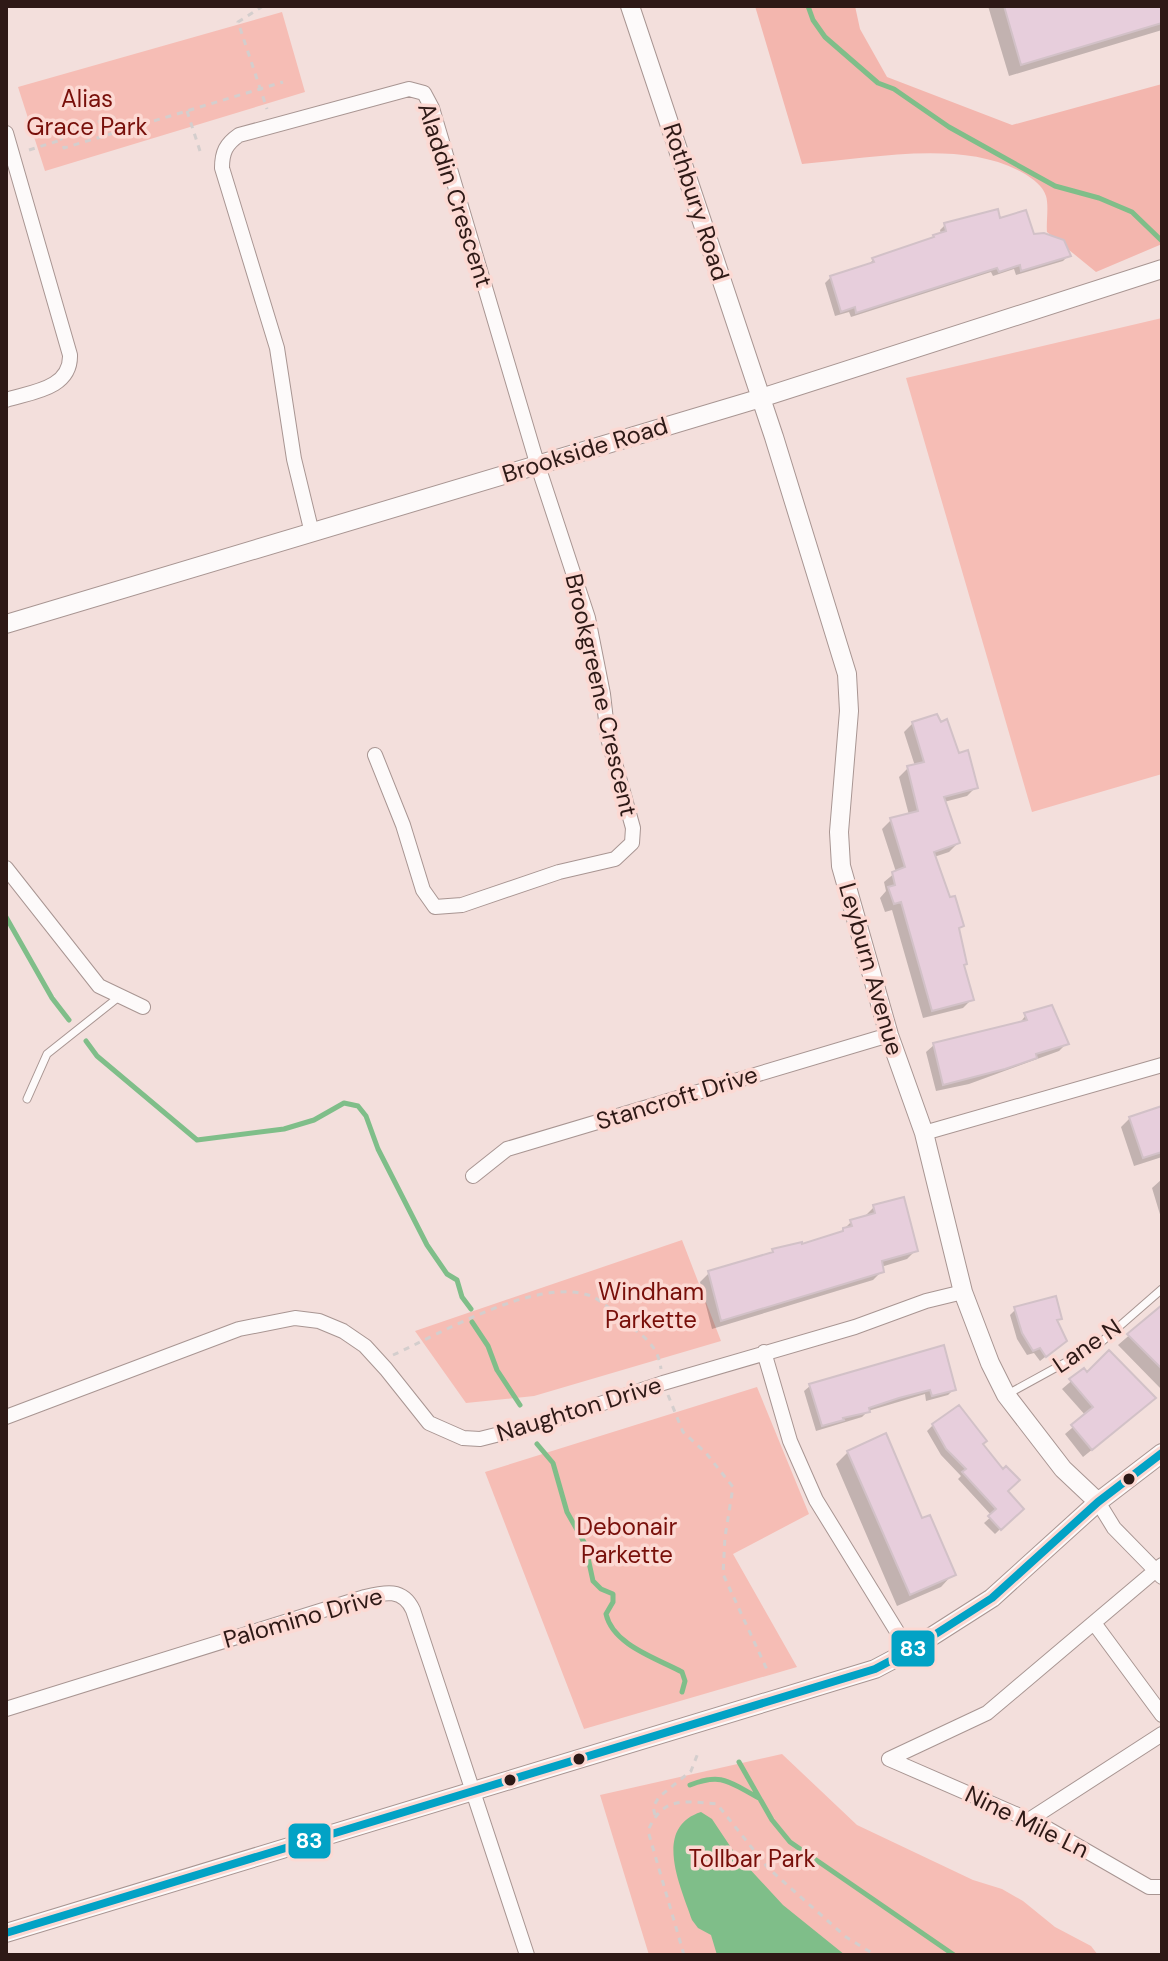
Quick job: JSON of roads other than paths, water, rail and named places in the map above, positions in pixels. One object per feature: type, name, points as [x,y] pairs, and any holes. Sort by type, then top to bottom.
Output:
[{"type":"street","name":"Rothbury Road","points":[[630,6],[761,398]]},
{"type":"street","name":"Aladdin Crescent","points":[[312,533],[294,459],[277,348],[222,168],[222,156],[228,143],[239,135],[409,89],[424,93],[432,108],[537,463]]},
{"type":"street","points":[[6,133],[70,355],[70,366],[60,381],[6,400]]},
{"type":"street","name":"Brookside Road","points":[[6,624],[761,398],[1162,269]]},
{"type":"street","name":"Leyburn Avenue","points":[[761,398],[847,674],[849,711],[839,832],[841,866],[889,1035],[924,1133],[963,1292],[990,1363],[1006,1395],[1063,1469],[1098,1502]]},
{"type":"street","name":"Brookgreene Crescent","points":[[375,755],[403,825],[423,890],[435,907],[462,905],[559,872],[615,859],[632,843],[633,828],[608,738],[588,618],[537,463]]},
{"type":"street","points":[[6,868],[99,986],[143,1007]]},
{"type":"street","name":"Stancroft Drive","points":[[473,1176],[507,1149],[889,1035]]},
{"type":"street","points":[[924,1133],[1162,1065]]},
{"type":"street","name":"Naughton Drive","points":[[6,1417],[239,1329],[295,1318],[319,1321],[343,1331],[365,1346],[429,1423],[463,1438],[480,1439],[543,1423],[663,1383],[963,1292]]},
{"type":"street","points":[[764,1352],[790,1441],[816,1500],[909,1651]]},
{"type":"street","points":[[6,1933],[875,1669],[992,1598],[1098,1502],[1162,1453]]},
{"type":"street","points":[[1098,1502],[1114,1528],[1160,1571],[1094,1623],[1162,1715]]},
{"type":"street","name":"Palomino Drive","points":[[6,1709],[365,1597],[382,1592],[397,1593],[409,1600],[413,1610],[471,1790]]},
{"type":"street","name":"Nine Mile Ln","points":[[1094,1623],[987,1713],[889,1759],[1029,1820],[1149,1887],[1162,1887]]},
{"type":"street","points":[[1029,1820],[1162,1734]]},
{"type":"street","points":[[471,1790],[527,1955]]},
{"type":"lane","points":[[27,1099],[47,1054],[120,996]]},
{"type":"lane","name":"Lane N","points":[[1006,1395],[1099,1344],[1162,1289]]},
{"type":"waterway","points":[[808,6],[825,37],[878,83],[894,89],[949,127],[1055,186],[1099,198],[1132,212],[1162,241]]},
{"type":"waterway","points":[[6,917],[52,998],[69,1020]]},
{"type":"waterway","points":[[86,1041],[97,1056],[197,1140],[284,1129],[314,1120],[344,1103],[358,1106],[366,1116],[378,1149],[427,1245],[447,1274],[457,1280],[462,1297],[471,1309]]},
{"type":"waterway","points":[[472,1322],[520,1405]]},
{"type":"waterway","points":[[537,1444],[553,1463],[567,1512],[585,1544],[593,1581],[613,1594],[613,1602],[606,1614],[610,1625],[626,1642],[682,1672],[685,1681],[682,1692]]},
{"type":"waterway","points":[[739,1762],[772,1820],[790,1842],[954,1955]]},
{"type":"waterway","points":[[690,1785],[719,1779],[759,1798]]},
{"type":"park label","name":"Alias Grace Park","points":[[87,113]]},
{"type":"park label","name":"Windham Parkette","points":[[651,1306]]},
{"type":"park label","name":"Debonair Parkette","points":[[627,1541]]},
{"type":"park label","name":"Tollbar Park","points":[[752,1859]]}]
